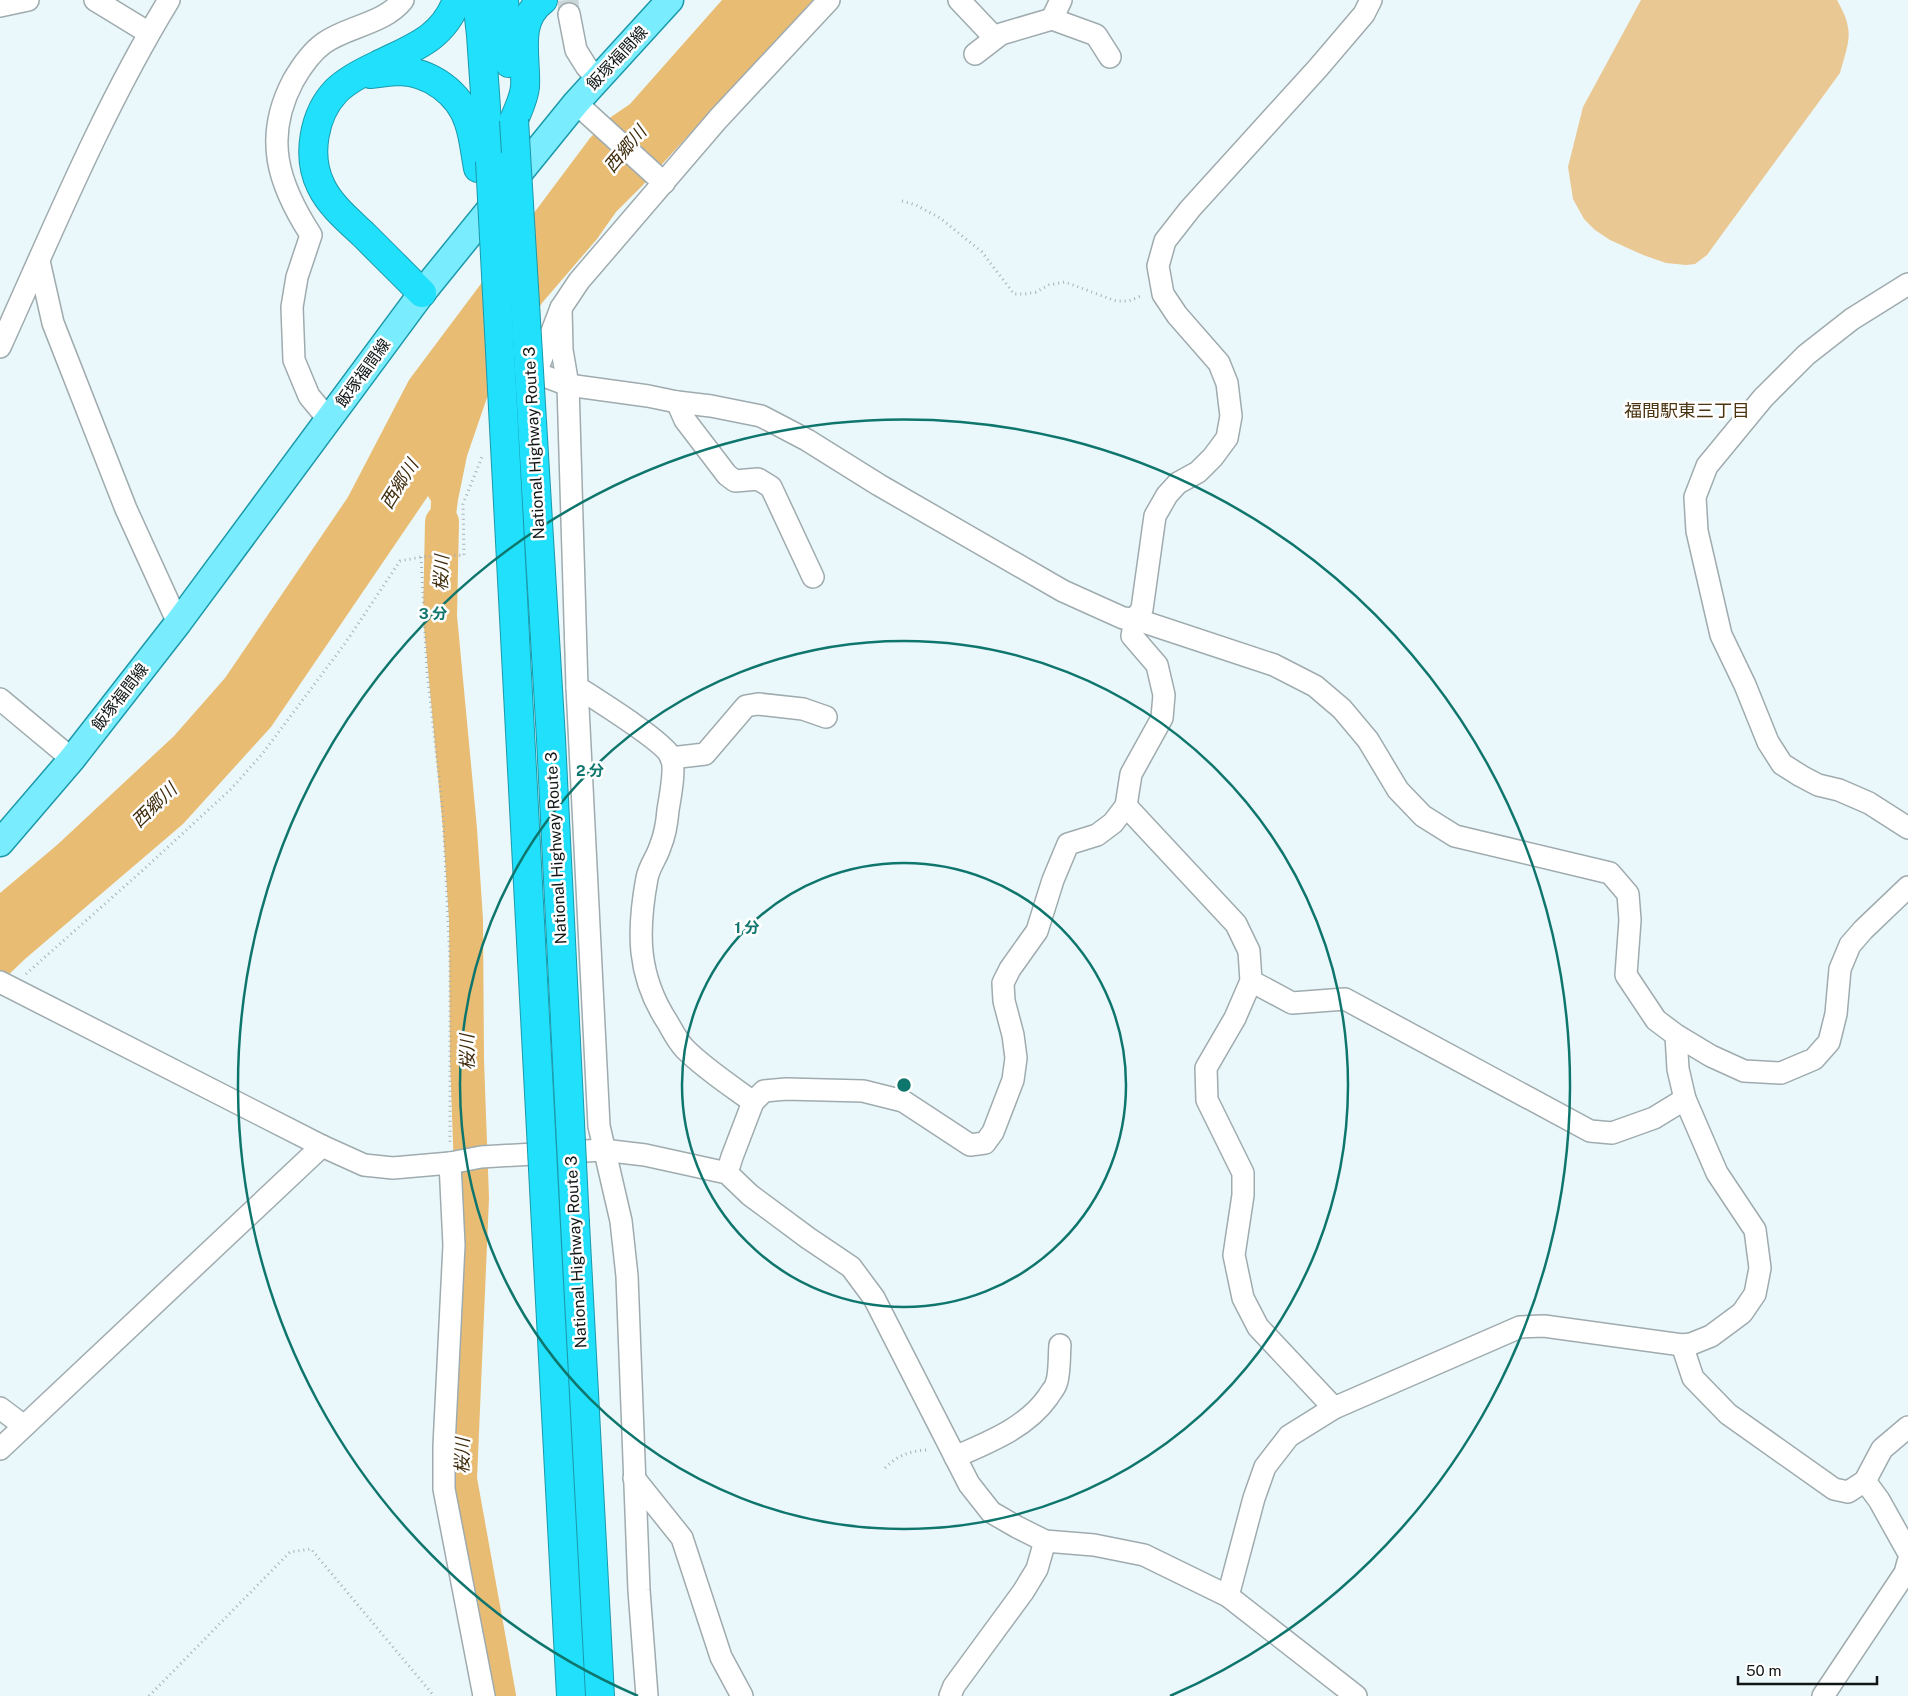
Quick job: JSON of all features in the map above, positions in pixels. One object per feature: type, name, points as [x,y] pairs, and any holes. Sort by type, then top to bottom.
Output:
[{"type":"highway","points":[[422,293],[333,204],[321,187],[313,156],[316,131],[322,110],[337,90],[358,76],[418,46],[438,30],[453,12],[457,0]]},
{"type":"highway","points":[[477,0],[481,35],[484,165]]},
{"type":"highway","name":"National Highway Route 3","points":[[504,0],[514,120],[551,739],[600,1696]]},
{"type":"highway","points":[[514,120],[525,88],[523,59],[525,24],[543,0]]},
{"type":"highway","points":[[358,76],[400,71],[418,74],[438,83],[452,94],[462,106],[484,165]]},
{"type":"highway","name":"National Highway Route 3","points":[[484,165],[480,223],[490,372],[507,493],[571,1696]]},
{"type":"main road","name":"飯塚福間線","points":[[0,843],[72,758],[178,623],[422,293],[576,103],[670,0]]},
{"type":"street","points":[[0,6],[28,0]]},
{"type":"street","points":[[95,0],[149,33]]},
{"type":"street","points":[[0,347],[91,145],[149,33],[169,0]]},
{"type":"street","points":[[329,420],[309,396],[294,360],[292,307],[297,277],[311,235],[286,189],[281,172],[277,154],[276,132],[280,109],[297,73],[310,55],[337,35],[380,18],[397,8],[403,0]]},
{"type":"street","points":[[495,430],[516,389],[536,373],[561,308],[579,281],[718,119],[829,0]]},
{"type":"street","points":[[959,0],[995,38]]},
{"type":"street","points":[[1052,19],[1061,0]]},
{"type":"street","points":[[727,1173],[753,1102],[764,1091],[786,1089],[863,1091],[903,1101],[970,1144],[985,1143],[993,1132],[1014,1080],[1016,1058],[1013,1036],[1004,1001],[1003,983],[1010,969],[1037,931],[1053,880],[1068,844],[1097,834],[1113,823],[1126,806],[1131,774],[1162,718],[1164,695],[1157,665],[1132,636],[1135,619],[1142,609],[1155,516],[1167,495],[1178,483],[1198,472],[1213,457],[1227,438],[1231,416],[1227,383],[1219,363],[1177,315],[1163,294],[1158,266],[1165,241],[1190,209],[1318,68],[1364,14],[1371,0]]},
{"type":"street","points":[[569,14],[576,50],[597,79]]},
{"type":"street","points":[[975,54],[1000,34],[1052,19],[1096,35],[1110,57]]},
{"type":"street","points":[[576,103],[664,183]]},
{"type":"street","points":[[39,261],[53,323],[126,509],[178,623]]},
{"type":"street","points":[[1908,284],[1852,320],[1806,355],[1763,398],[1707,466],[1695,497],[1697,531],[1721,634],[1745,685],[1768,742],[1782,764],[1818,784],[1869,802],[1908,828]]},
{"type":"street","points":[[561,308],[562,350],[568,385],[578,687],[599,1126],[603,1150],[621,1221],[627,1276],[639,1590],[647,1696]]},
{"type":"street","points":[[536,373],[568,385],[711,406],[761,416],[808,440],[880,485],[1063,591],[1123,618],[1135,619],[1274,665],[1316,686],[1342,708],[1368,740],[1398,790],[1423,816],[1455,836],[1610,873],[1628,894],[1630,920],[1626,975],[1656,1020],[1676,1035],[1711,1056],[1744,1072],[1781,1073],[1814,1059],[1829,1042],[1836,1014],[1840,969],[1850,945],[1863,930],[1908,888]]},
{"type":"street","points":[[678,402],[685,420],[727,475],[735,481],[758,479],[771,488],[813,577]]},
{"type":"street","points":[[578,687],[641,731],[663,748],[671,758],[672,780],[666,826],[660,847],[647,876],[641,919],[641,956],[648,986],[660,1012],[683,1047],[753,1102]]},
{"type":"street","points":[[0,699],[72,758]]},
{"type":"street","points":[[671,758],[705,754],[746,706],[758,704],[794,708],[826,717]]},
{"type":"street","points":[[1126,806],[1236,924],[1249,951],[1251,981],[1235,1018],[1206,1068],[1207,1100],[1243,1173],[1243,1195],[1234,1255],[1243,1298],[1258,1327],[1334,1408]]},
{"type":"street","points":[[1251,981],[1292,1003],[1344,999],[1590,1132],[1612,1133],[1654,1118],[1685,1098]]},
{"type":"street","points":[[5,989],[364,1165],[392,1168],[455,1162],[481,1157],[603,1150],[645,1156],[727,1173],[750,1195],[852,1268],[874,1298],[969,1484],[991,1512],[1017,1528],[1046,1541],[1094,1545],[1144,1555],[1228,1596],[1356,1696]]},
{"type":"street","points":[[1228,1596],[1254,1498],[1265,1467],[1289,1436],[1334,1408],[1520,1327],[1544,1326],[1682,1345],[1691,1344],[1711,1336],[1742,1313],[1755,1294],[1760,1268],[1755,1230],[1717,1173],[1685,1098],[1678,1069],[1676,1035]]},
{"type":"street","points":[[0,1449],[322,1146]]},
{"type":"street","points":[[455,1162],[454,1245],[444,1446],[444,1489],[484,1696]]},
{"type":"street","points":[[954,1454],[993,1440],[1029,1418],[1057,1384],[1060,1345]]},
{"type":"street","points":[[1682,1345],[1693,1378],[1728,1414],[1834,1489],[1848,1492],[1865,1481],[1882,1449],[1908,1427]]},
{"type":"street","points":[[0,1408],[24,1426]]},
{"type":"street","points":[[634,1478],[682,1538],[721,1657],[742,1696]]},
{"type":"street","points":[[1865,1481],[1879,1500],[1908,1552]]},
{"type":"street","points":[[950,1696],[954,1686],[1023,1592],[1037,1569],[1046,1541]]},
{"type":"street","points":[[1823,1696],[1905,1573],[1908,1562]]},
{"type":"path","points":[[902,201],[916,205],[940,218],[982,252],[1014,294],[1036,292],[1049,285],[1065,282],[1116,301],[1128,301],[1161,284]]},
{"type":"path","points":[[5,989],[24,975],[144,870],[231,789],[263,753],[346,642],[400,561],[421,557],[464,555],[463,504],[495,430]]},
{"type":"path","points":[[421,557],[427,672],[444,833],[450,963],[455,1162]]},
{"type":"path","points":[[886,1468],[902,1454],[916,1450],[954,1454]]},
{"type":"path","points":[[149,1696],[290,1552],[311,1549],[434,1696]]},
{"type":"shaded area","points":[[1641,0],[1837,0],[1843,11],[1848,28],[1848,44],[1840,73],[1707,255],[1695,264],[1666,263],[1610,240],[1595,230],[1584,219],[1573,199],[1568,167],[1583,107]]},
{"type":"water","name":"西郷川","points":[[722,0],[813,0],[616,212],[597,239],[542,303],[490,389],[467,456],[453,538],[453,566],[428,569],[431,501],[428,496],[271,727],[183,824],[25,959],[0,983],[0,893],[57,845],[174,736],[225,678],[348,497],[409,380],[590,138],[611,117],[630,104]]},
{"type":"waterway","name":"桜川","points":[[442,522],[440,616],[460,829],[466,920],[467,1060],[472,1198],[460,1479],[499,1696]]},
{"type":"tunnel","points":[[568,0],[569,14]]},
{"type":"district","name":"福間駅東三丁目","points":[[1687,410]]}]
